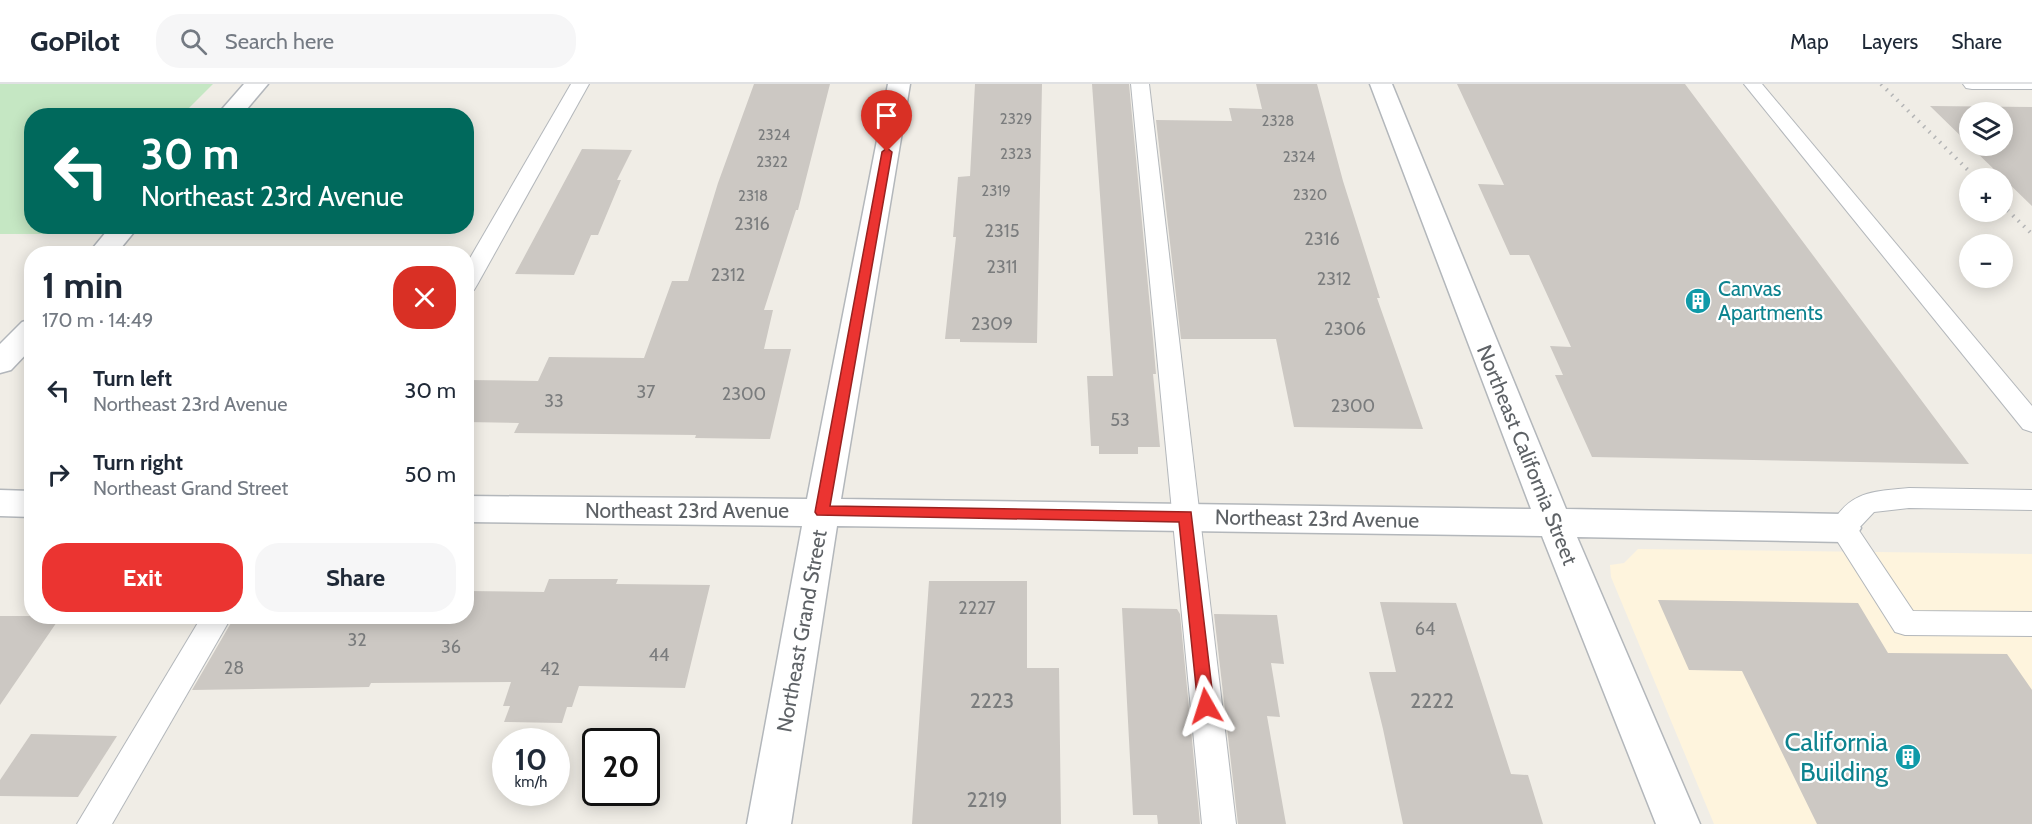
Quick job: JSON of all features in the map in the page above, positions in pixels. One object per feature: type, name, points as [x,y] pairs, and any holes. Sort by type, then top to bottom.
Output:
[{"type":"street","points":[[235,108],[257,84]]},
{"type":"street","name":"Northeast Grand Street","points":[[769,824],[899,84]]},
{"type":"street","name":"Northeast California Street","points":[[1381,84],[1554,523],[1678,824]]},
{"type":"street","points":[[108,246],[119,234]]},
{"type":"street","points":[[0,363],[24,338]]},
{"type":"street","points":[[0,503],[24,504]]},
{"type":"street","name":"Northeast 23rd Avenue","points":[[474,509],[1186,516],[1843,528]]},
{"type":"lane","points":[[474,271],[580,84]]},
{"type":"lane","points":[[1140,84],[1219,824]]},
{"type":"lane","points":[[1753,84],[2032,423]]},
{"type":"lane","points":[[1972,84],[2032,84]]},
{"type":"lane","points":[[2032,500],[1909,498],[1867,503],[1843,528],[1905,623],[2032,624]]},
{"type":"lane","points":[[94,824],[213,624]]},
{"type":"shaded area","points":[[1638,549],[2032,554],[2032,824],[1714,824],[1611,577],[1610,565],[1624,563]]},
{"type":"green space","points":[[0,84],[213,84],[189,108],[24,108],[24,234],[0,234]]},
{"type":"building","points":[[754,84],[830,84],[798,210],[796,210],[764,310],[773,310],[764,349],[791,349],[770,439],[695,438],[696,435],[514,433],[519,423],[474,422],[474,380],[538,381],[549,357],[644,358],[672,281],[688,281],[718,183]]},
{"type":"building","points":[[975,84],[1042,84],[1037,343],[960,342],[960,339],[945,339],[956,237],[953,237],[958,177],[970,176]]},
{"type":"building","points":[[1092,84],[1129,84],[1156,374],[1153,374],[1160,447],[1138,447],[1138,454],[1099,454],[1099,446],[1091,446],[1087,376],[1113,376]]},
{"type":"building","points":[[1256,84],[1317,84],[1343,181],[1380,298],[1377,298],[1423,429],[1294,427],[1276,339],[1181,339],[1156,120],[1232,121],[1229,108],[1262,109]]},
{"type":"building","name":"Canvas Apartments","points":[[1457,84],[1685,84],[1969,464],[1592,457],[1555,375],[1563,375],[1550,346],[1571,347],[1529,255],[1510,255],[1478,184],[1504,185]]},
{"type":"building","points":[[1930,106],[1959,106],[1959,134]]},
{"type":"building","points":[[2013,107],[2032,107],[2032,206],[2013,188],[2013,168],[1993,168],[1980,156],[2013,156]]},
{"type":"building","points":[[582,149],[632,150],[617,180],[621,180],[598,235],[591,235],[574,275],[515,274]]},
{"type":"building","points":[[549,579],[618,579],[616,584],[710,585],[685,688],[579,686],[572,707],[567,707],[562,723],[504,722],[510,706],[503,706],[511,682],[371,683],[369,687],[192,690],[230,624],[474,624],[474,591],[544,592]]},
{"type":"building","points":[[929,581],[1027,581],[1027,668],[1059,668],[1061,824],[912,824]]},
{"type":"building","name":"California Building","points":[[1658,600],[1858,603],[1888,653],[2007,654],[2032,690],[2032,824],[1817,824],[1742,671],[1689,670]]},
{"type":"building","points":[[1380,602],[1456,603],[1511,774],[1528,775],[1543,824],[1403,824],[1369,672],[1396,672]]},
{"type":"building","points":[[1122,608],[1177,609],[1180,614],[1200,824],[1158,824],[1157,815],[1133,815]]},
{"type":"building","points":[[1214,614],[1277,615],[1284,664],[1271,663],[1280,717],[1267,716],[1286,824],[1238,824]]},
{"type":"building","points":[[0,616],[24,616],[24,624],[56,624],[0,705]]},
{"type":"building","points":[[31,734],[117,736],[78,797],[0,796],[0,780]]},
{"type":"railway","points":[[1881,84],[1966,168]]},
{"type":"railway","points":[[2013,216],[2032,234]]},
{"type":"place","name":"Canvas Apartments","points":[[1698,301]]},
{"type":"place","name":"California Building","points":[[1908,757]]},
{"type":"route","points":[[887,152],[822,512],[1186,516],[1206,706]]}]
